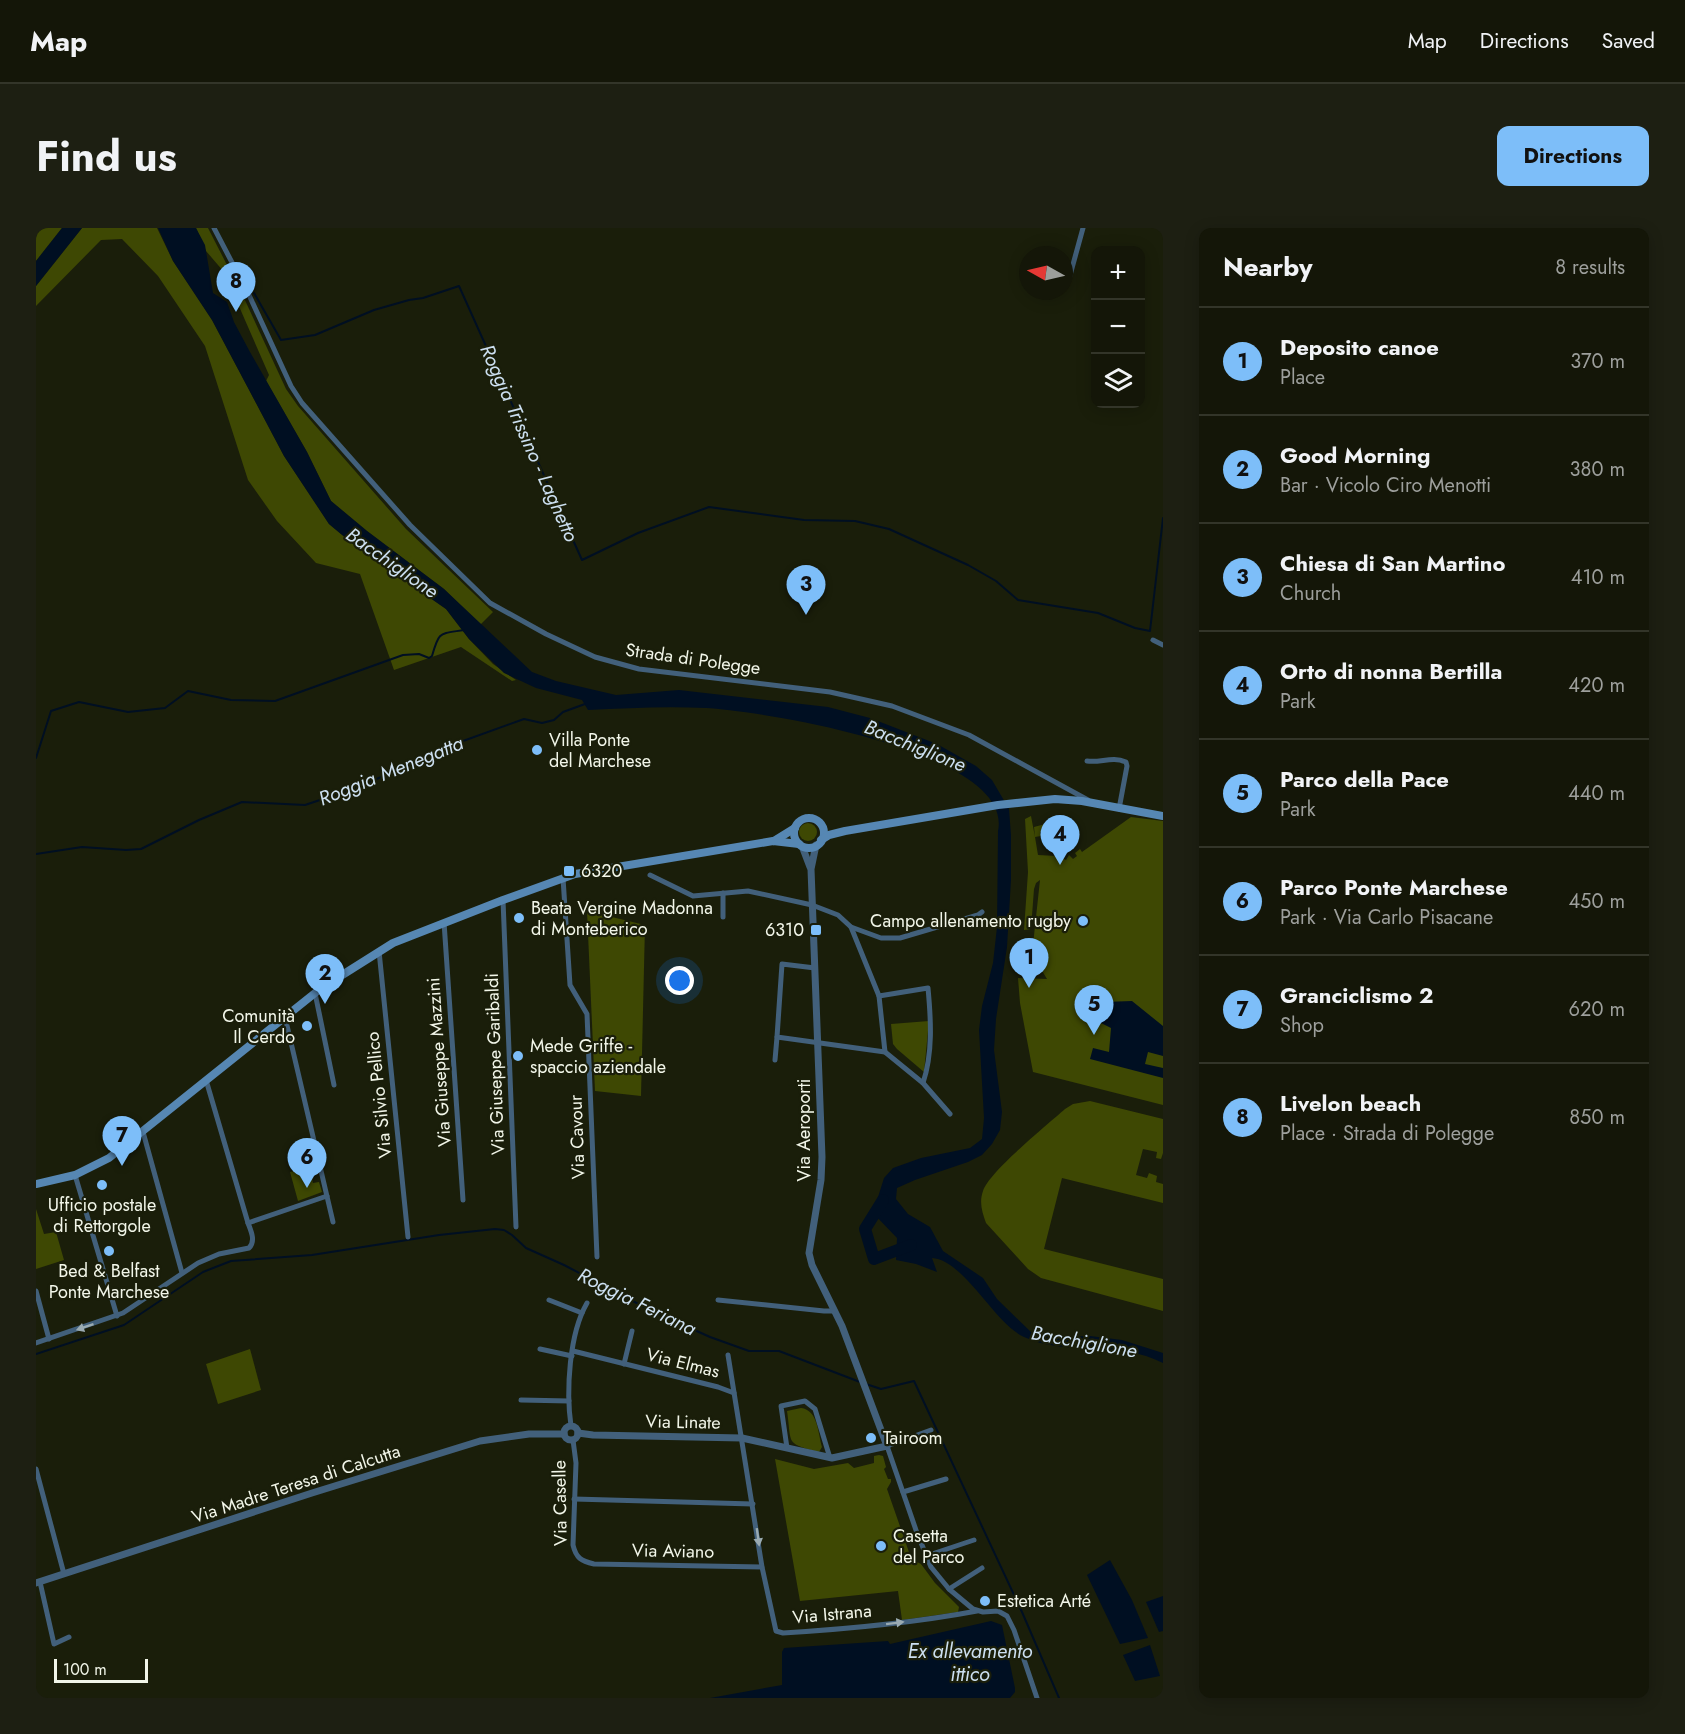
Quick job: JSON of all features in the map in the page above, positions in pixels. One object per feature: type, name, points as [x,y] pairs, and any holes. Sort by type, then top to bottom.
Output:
[{"type":"main road","points":[[1067,800],[1163,816]]},
{"type":"main road","points":[[36,1184],[75,1175],[109,1158],[315,993],[379,951],[411,935],[563,878],[635,863],[773,841],[809,847],[845,831],[1019,804],[1067,800],[1092,802],[1117,809]]},
{"type":"main road","points":[[773,841],[807,818],[815,819],[821,825],[823,832],[819,842]]},
{"type":"main road","points":[[821,825],[845,831]]},
{"type":"main road","points":[[795,828],[795,836],[801,845]]},
{"type":"street","name":"Strada di Polegge","points":[[214,228],[249,295],[291,386],[302,403],[410,525],[496,607],[575,649],[613,663],[659,672],[830,692],[892,706],[969,735],[1092,802]]},
{"type":"street","points":[[1073,264],[1083,228]]},
{"type":"street","points":[[1153,640],[1163,645]]},
{"type":"street","points":[[1087,761],[1100,763],[1111,759],[1126,762],[1117,809]]},
{"type":"street","points":[[1067,789],[1069,795],[1067,800]]},
{"type":"street","name":"Via Aeroporti","points":[[819,842],[811,869],[821,1180],[810,1239],[809,1253],[812,1265],[835,1311],[867,1392],[931,1567],[949,1589],[968,1606],[977,1611],[998,1611],[1007,1616],[1037,1698]]},
{"type":"street","name":"Via Aeroporti","points":[[801,845],[811,869]]},
{"type":"street","points":[[650,875],[693,896],[747,891],[812,905],[838,915],[851,927],[881,938],[900,938],[934,930],[982,912]]},
{"type":"street","name":"Via Cavour","points":[[563,878],[570,985],[587,1014],[597,1257]]},
{"type":"street","points":[[723,893],[723,917]]},
{"type":"street","name":"Via Giuseppe Garibaldi","points":[[503,900],[516,1227]]},
{"type":"street","name":"Via Giuseppe Mazzini","points":[[444,922],[463,1200]]},
{"type":"street","points":[[851,927],[879,996],[885,1052]]},
{"type":"street","name":"Via Silvio Pellico","points":[[379,951],[408,1237]]},
{"type":"street","points":[[775,1060],[782,964],[815,968]]},
{"type":"street","points":[[879,996],[928,988],[932,1023],[927,1070],[923,1083]]},
{"type":"street","points":[[315,993],[334,1084]]},
{"type":"street","points":[[285,1017],[333,1222]]},
{"type":"street","points":[[777,1037],[885,1052],[923,1083],[950,1114]]},
{"type":"street","points":[[36,1343],[117,1316],[182,1273],[213,1256],[249,1248],[252,1245],[253,1237],[206,1080]]},
{"type":"street","points":[[143,1132],[182,1273]]},
{"type":"street","points":[[75,1175],[117,1316]]},
{"type":"street","points":[[248,1223],[327,1196]]},
{"type":"street","points":[[36,1291],[49,1339]]},
{"type":"street","points":[[549,1300],[582,1313]]},
{"type":"street","points":[[718,1300],[835,1311]]},
{"type":"street","points":[[578,1433],[576,1428],[571,1426],[569,1401],[572,1354],[582,1313],[587,1303]]},
{"type":"street","name":"Via Elmas","points":[[624,1364],[632,1331]]},
{"type":"street","points":[[540,1349],[572,1354]]},
{"type":"street","name":"Via Elmas","points":[[572,1354],[718,1387],[734,1394]]},
{"type":"street","name":"Via Elmas","points":[[728,1355],[742,1438]]},
{"type":"street","points":[[521,1400],[569,1401]]},
{"type":"street","points":[[787,1448],[781,1406],[805,1401],[815,1409],[830,1458]]},
{"type":"street","name":"Via Caselle","points":[[571,1426],[564,1434],[567,1439],[573,1440]]},
{"type":"street","points":[[887,1446],[931,1430]]},
{"type":"street","name":"Via Linate","points":[[578,1433],[742,1438],[830,1458],[887,1446]]},
{"type":"street","name":"Via Caselle","points":[[578,1433],[573,1440],[576,1463],[573,1545],[575,1553],[584,1562]]},
{"type":"street","name":"Via Madre Teresa di Calcutta","points":[[69,1638],[54,1644],[38,1582],[480,1441],[529,1434],[564,1434]]},
{"type":"street","name":"Via Istrana","points":[[742,1438],[762,1567],[776,1632],[847,1629],[942,1618],[977,1611]]},
{"type":"street","points":[[36,1468],[64,1574]]},
{"type":"street","points":[[903,1492],[946,1479]]},
{"type":"street","points":[[574,1499],[753,1504]]},
{"type":"street","points":[[926,1556],[974,1540]]},
{"type":"street","name":"Via Aviano","points":[[584,1562],[762,1567]]},
{"type":"street","points":[[949,1589],[982,1568]]},
{"type":"green space","points":[[36,228],[62,228],[36,261]]},
{"type":"green space","points":[[82,228],[157,228],[173,261],[212,320],[284,456],[329,524],[353,544],[446,609],[469,639],[493,664],[516,680],[512,681],[461,647],[394,670],[360,574],[316,563],[277,521],[248,480],[205,346],[158,276],[122,239],[101,240],[36,306],[36,286]]},
{"type":"green space","points":[[196,228],[208,228],[244,298],[286,389],[298,406],[406,529],[493,612],[480,625],[444,589],[331,501],[307,452],[266,381],[269,375],[224,272],[206,251]]},
{"type":"green space","points":[[1031,816],[1038,855],[1057,856],[1062,845],[1058,856],[1066,860],[1069,855],[1073,859],[1077,856],[1075,853],[1080,849],[1082,852],[1131,817],[1163,821],[1163,1105],[1033,1072],[1020,1003],[1018,978],[1047,979],[1032,954],[1040,880],[1034,889],[1031,929],[1024,930],[1028,872],[1025,819]]},
{"type":"green space","points":[[804,823],[812,823],[817,828],[815,839],[804,841],[799,836],[799,828]]},
{"type":"green space","points":[[1049,823],[1051,830],[1040,832],[1041,836],[1035,837],[1034,827]]},
{"type":"green space","points":[[587,911],[645,925],[641,1096],[595,1091]]},
{"type":"green space","points":[[929,1021],[924,1072],[893,1044],[891,1024]]},
{"type":"green space","points":[[1090,1101],[1163,1119],[1161,1159],[1156,1158],[1157,1152],[1143,1149],[1136,1175],[1147,1178],[1149,1173],[1157,1176],[1156,1182],[1163,1184],[1163,1203],[1062,1178],[1044,1249],[1163,1279],[1163,1311],[1041,1278],[1028,1269],[986,1223],[981,1199],[983,1191],[996,1172],[1065,1109],[1073,1104]]},
{"type":"green space","points":[[310,1168],[313,1183],[319,1182],[322,1192],[298,1201],[290,1172]]},
{"type":"green space","points":[[36,1209],[44,1234],[56,1232],[64,1260],[36,1269]]},
{"type":"green space","points":[[250,1349],[261,1390],[218,1404],[206,1364]]},
{"type":"green space","points":[[801,1408],[811,1413],[814,1418],[822,1447],[819,1452],[800,1447],[790,1437],[787,1411]]},
{"type":"green space","points":[[874,1456],[883,1456],[886,1467],[884,1469],[888,1479],[891,1479],[887,1489],[910,1555],[913,1560],[921,1564],[935,1583],[959,1607],[958,1612],[902,1620],[898,1591],[800,1601],[775,1459],[814,1469],[848,1463],[854,1468],[874,1463]]},
{"type":"water","points":[[62,228],[82,228],[36,286],[36,261]]},
{"type":"water","name":"Bacchiglione","points":[[158,228],[196,228],[205,245],[213,293],[227,302],[234,322],[307,452],[331,501],[444,589],[532,672],[556,681],[616,695],[679,690],[828,707],[870,718],[937,744],[976,766],[992,780],[1009,809],[1011,835],[1007,947],[996,1019],[994,1050],[1002,1112],[1000,1130],[982,1155],[897,1188],[896,1199],[908,1214],[930,1227],[943,1251],[983,1278],[997,1299],[1031,1332],[1054,1337],[1090,1336],[1122,1340],[1163,1353],[1163,1363],[1129,1352],[1058,1346],[1024,1337],[1001,1319],[967,1280],[944,1261],[932,1258],[937,1272],[896,1260],[897,1238],[873,1213],[884,1178],[893,1168],[921,1158],[970,1148],[982,1139],[984,1118],[979,1030],[982,1006],[993,963],[997,927],[998,831],[993,803],[967,778],[928,758],[879,741],[827,727],[777,717],[706,708],[588,710],[582,700],[536,688],[504,673],[469,639],[446,609],[353,544],[329,524],[284,456],[212,320],[173,261]]},
{"type":"water","points":[[1132,1001],[1163,1026],[1163,1056],[1148,1052],[1145,1064],[1163,1068],[1163,1078],[1090,1059],[1093,1048],[1109,1052],[1111,1028],[1099,1022],[1104,1002]]},
{"type":"water","points":[[1110,1560],[1132,1600],[1148,1638],[1120,1644],[1087,1575]]},
{"type":"water","points":[[1163,1596],[1163,1631],[1159,1632],[1146,1602]]},
{"type":"water","name":"Ex allevamento ittico","points":[[991,1621],[1002,1625],[1015,1688],[1010,1698],[710,1698],[782,1685],[784,1648],[888,1641],[890,1644]]},
{"type":"water","points":[[1150,1645],[1160,1676],[1135,1681],[1123,1655]]},
{"type":"waterway","name":"Roggia Trissino - Laghetto","points":[[254,293],[281,340],[315,335],[374,310],[459,286],[582,560],[638,533],[709,507],[804,520],[855,521],[889,529],[968,565],[996,581],[1018,600],[1098,613],[1135,628],[1150,631],[1163,518]]},
{"type":"waterway","points":[[36,758],[51,711],[79,702],[128,712],[165,708],[188,691],[231,700],[275,701],[403,655],[419,654],[429,658],[441,635],[464,630]]},
{"type":"waterway","name":"Roggia Menegatta","points":[[36,854],[82,847],[141,849],[199,820],[242,802],[305,805],[356,788],[463,741],[524,719],[542,723],[554,720],[563,712],[585,704]]},
{"type":"waterway","points":[[883,1200],[865,1229],[874,1259],[911,1245]]},
{"type":"waterway","name":"Roggia Feriana","points":[[36,1354],[124,1325],[203,1272],[231,1261],[312,1255],[439,1235],[495,1229],[504,1230],[526,1248],[710,1337],[749,1351],[779,1351],[860,1382]]},
{"type":"waterway","name":"Roggia Feriana","points":[[866,1384],[881,1389],[914,1381],[1022,1612],[1059,1698]]},
{"type":"place","name":"Livelon beach","points":[[236,312]]},
{"type":"place","name":"Chiesa di San Martino","points":[[806,615]]},
{"type":"place","name":"Villa Ponte del Marchese","points":[[537,750]]},
{"type":"place","name":"Orto di nonna Bertilla","points":[[1060,865]]},
{"type":"place","name":"6320","points":[[569,871]]},
{"type":"place","name":"Beata Vergine Madonna di Monteberico","points":[[519,918]]},
{"type":"place","name":"Campo allenamento rugby","points":[[1083,921]]},
{"type":"place","name":"6310","points":[[816,930]]},
{"type":"place","name":"Deposito canoe","points":[[1029,988]]},
{"type":"place","name":"Good Morning","points":[[325,1004]]},
{"type":"place","name":"Comunità Il Cerdo","points":[[307,1026]]},
{"type":"place","name":"Parco della Pace","points":[[1094,1035]]},
{"type":"place","name":"Mede Griffe - spaccio aziendale","points":[[518,1056]]},
{"type":"place","name":"Granciclismo 2","points":[[122,1166]]},
{"type":"place","name":"Ufficio postale di Rettorgole","points":[[102,1185]]},
{"type":"place","name":"Parco Ponte Marchese","points":[[307,1188]]},
{"type":"place","name":"Bed & Belfast Ponte Marchese","points":[[109,1251]]},
{"type":"place","name":"Tairoom","points":[[871,1438]]},
{"type":"place","name":"Casetta del Parco","points":[[881,1546]]},
{"type":"place","name":"Estetica Arté","points":[[985,1601]]}]
